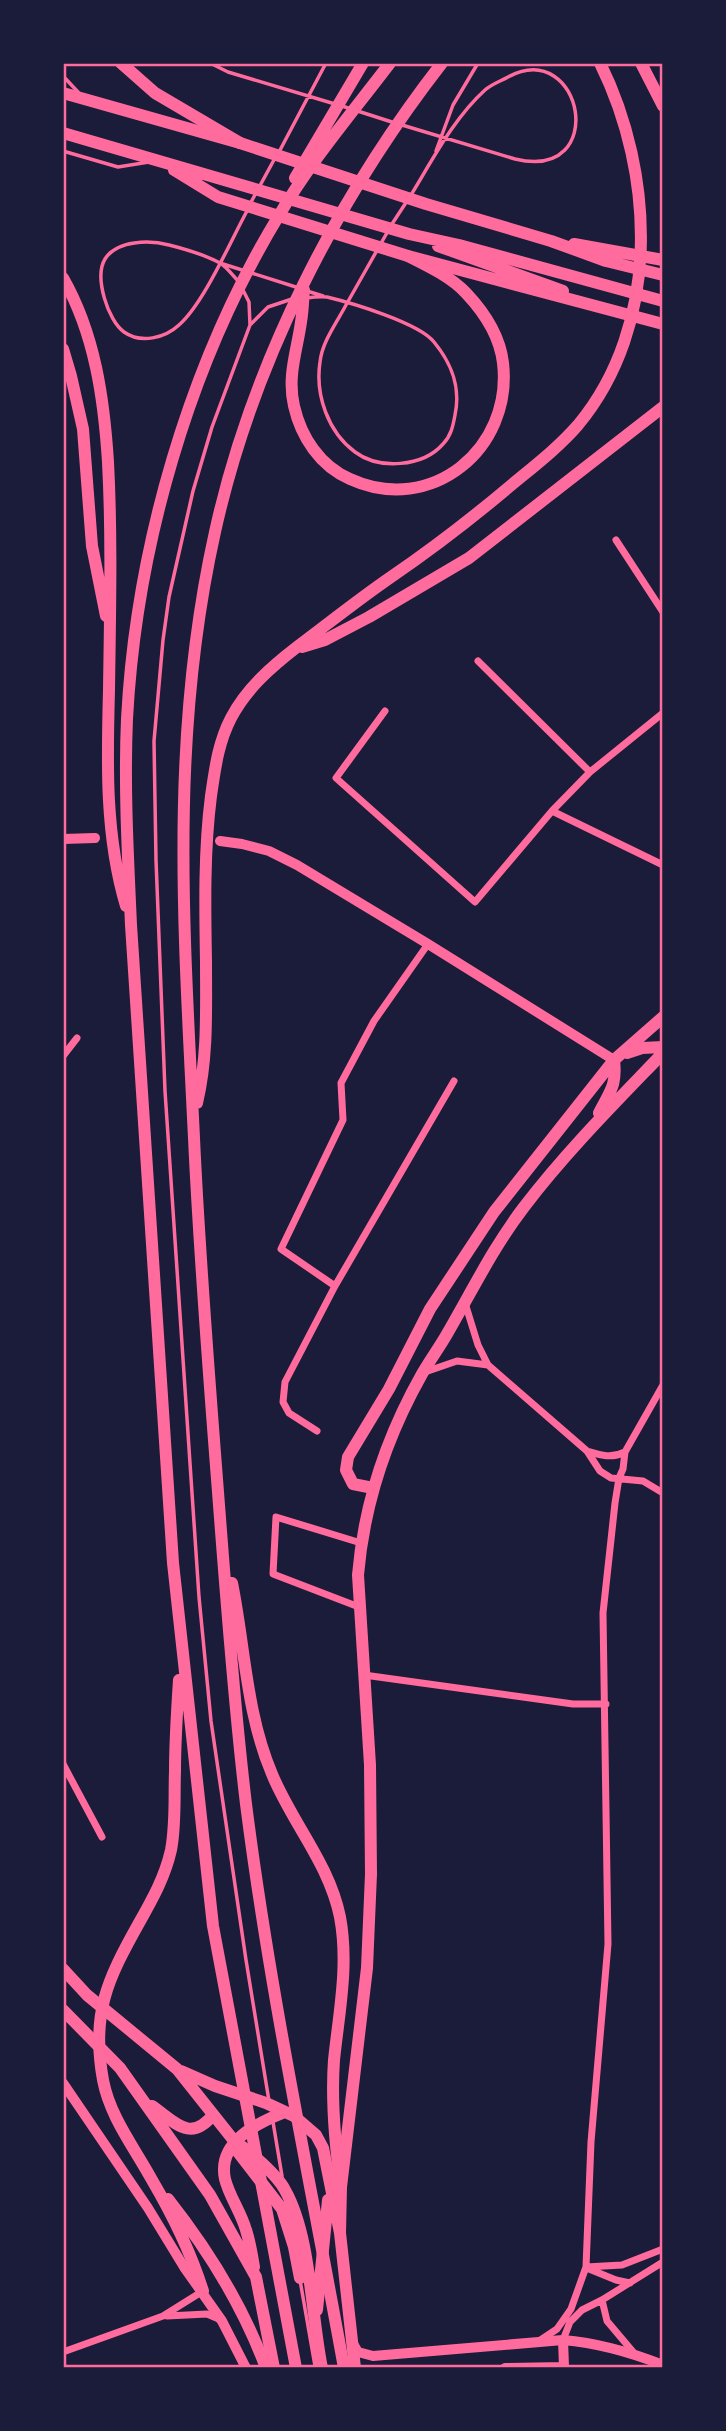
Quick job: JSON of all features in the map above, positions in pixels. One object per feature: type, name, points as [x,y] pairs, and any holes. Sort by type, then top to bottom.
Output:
[{"type":"main road","points":[[121,63],[155,93],[240,143]]},
{"type":"main road","points":[[296,2368],[213,1926],[181,1642],[173,1563],[131,925],[127,718],[133,650],[146,572],[180,438],[199,382],[222,324],[301,168],[363,63]]},
{"type":"main road","points":[[278,216],[390,63]]},
{"type":"main road","points":[[344,2368],[288,2072],[247,1807],[234,1692],[202,1300],[184,947],[183,791],[193,656],[202,595],[216,526],[233,464],[262,381],[304,281],[382,144],[442,63]]},
{"type":"main road","points":[[193,1117],[207,1043],[205,936],[208,819],[219,748],[239,702],[269,669],[342,610],[442,541],[554,451],[580,423],[613,367],[625,338],[639,277],[638,190],[622,115],[600,63]]},
{"type":"main road","points":[[641,63],[663,106]]},
{"type":"main road","points":[[63,93],[240,143],[426,204],[606,255],[663,275]]},
{"type":"main road","points":[[63,133],[409,234],[459,245],[663,301]]},
{"type":"main road","points":[[158,161],[218,197],[408,256],[660,323]]},
{"type":"main road","points":[[409,234],[452,252],[533,279],[587,303]]},
{"type":"main road","points":[[606,255],[663,260]]},
{"type":"main road","points":[[304,281],[302,319],[291,365],[290,384],[303,434],[326,463],[362,485],[391,490],[418,487],[437,482],[456,472],[471,458],[494,426],[504,385],[502,361],[496,341],[480,309],[465,291],[450,279],[408,256]]},
{"type":"main road","points":[[63,278],[87,334],[102,398],[109,487],[110,819],[117,877],[131,925]]},
{"type":"main road","points":[[63,349],[83,429],[92,546],[110,630]]},
{"type":"main road","points":[[295,649],[325,640],[369,617],[469,558],[663,407]]},
{"type":"main road","points":[[64,838],[95,838]]},
{"type":"main road","points":[[220,841],[270,851],[428,944],[614,1060]]},
{"type":"main road","points":[[373,1488],[353,1483],[346,1470],[348,1457],[430,1309],[494,1212],[614,1060],[663,1017]]},
{"type":"main road","points":[[614,1060],[642,1048],[663,1047]]},
{"type":"main road","points":[[340,2232],[341,2187],[367,1968],[370,1918],[370,1777],[359,1607],[361,1543],[373,1488],[386,1451],[423,1373],[523,1209],[592,1126],[663,1054]]},
{"type":"main road","points":[[592,1126],[614,1087],[614,1060]]},
{"type":"main road","points":[[221,1530],[256,1728],[273,1777],[316,1855],[340,1915],[344,1956],[333,2092],[341,2187]]},
{"type":"main road","points":[[181,1642],[174,1769],[175,1814],[171,1849],[155,1894],[112,1973],[100,2016],[98,2039],[110,2104],[194,2264],[203,2291]]},
{"type":"main road","points":[[63,1969],[87,1995],[177,2070],[235,2142],[244,2147],[284,2188],[299,2222],[322,2368]]},
{"type":"main road","points":[[63,2010],[120,2067],[146,2101],[210,2195],[256,2277]]},
{"type":"main road","points":[[177,2070],[285,2112],[307,2126],[316,2136],[323,2148],[340,2232],[355,2368]]},
{"type":"main road","points":[[146,2101],[174,2122],[190,2129],[202,2127],[214,2115]]},
{"type":"main road","points":[[274,2368],[246,2230],[226,2180],[224,2165],[227,2152],[235,2142],[262,2121],[285,2112]]},
{"type":"main road","points":[[316,2334],[328,2206],[327,2170]]},
{"type":"main road","points":[[152,2180],[209,2255],[243,2313],[266,2368]]},
{"type":"street","points":[[616,540],[663,612]]},
{"type":"street","points":[[478,661],[590,772]]},
{"type":"street","points":[[385,711],[336,778],[475,902],[552,811],[590,772],[663,713]]},
{"type":"street","points":[[552,811],[663,865]]},
{"type":"street","points":[[335,1286],[281,1248],[343,1120],[341,1083],[373,1021],[428,944]]},
{"type":"street","points":[[63,1056],[77,1038]]},
{"type":"street","points":[[317,1431],[289,1413],[283,1402],[285,1382],[335,1286],[454,1081]]},
{"type":"street","points":[[465,1301],[478,1345],[488,1365],[587,1451],[600,1471],[611,1478],[643,1481],[663,1493]]},
{"type":"street","points":[[423,1373],[457,1361],[488,1365]]},
{"type":"street","points":[[536,2343],[557,2329],[571,2309],[586,2267],[591,2142],[608,1944],[603,1613],[619,1478],[625,1452],[663,1385]]},
{"type":"street","points":[[587,1451],[603,1456],[617,1456],[625,1452]]},
{"type":"street","points":[[359,1607],[273,1574],[276,1517],[361,1543]]},
{"type":"street","points":[[364,1675],[573,1704],[606,1704]]},
{"type":"street","points":[[63,1764],[102,1837]]},
{"type":"street","points":[[63,2083],[148,2208],[184,2267],[203,2291],[246,2368]]},
{"type":"street","points":[[586,2267],[622,2265],[663,2249]]},
{"type":"street","points":[[505,2368],[564,2368],[563,2340],[570,2322],[582,2310],[663,2262]]},
{"type":"street","points":[[586,2267],[630,2283]]},
{"type":"street","points":[[63,2353],[163,2316],[203,2291]]},
{"type":"street","points":[[602,2300],[607,2321],[634,2353]]},
{"type":"street","points":[[163,2316],[206,2314],[222,2321]]},
{"type":"street","points":[[351,2341],[359,2352],[373,2356],[563,2340],[587,2342],[634,2353],[663,2365]]},
{"type":"lane","points":[[210,63],[228,72],[515,159],[526,162],[550,162],[570,145],[577,116],[572,96],[565,84],[548,72],[527,70],[488,88],[467,108],[433,159],[394,221],[330,333],[320,361],[320,391],[336,433],[356,453],[385,463],[420,460],[443,445],[452,430],[458,401],[453,371],[429,335],[378,313],[325,296],[221,264],[161,243],[134,243],[117,249],[104,260],[101,280],[104,298],[113,319],[124,332],[138,338],[160,338],[180,324],[198,302],[326,63]]},
{"type":"lane","points":[[433,159],[453,105],[478,63]]},
{"type":"lane","points":[[63,76],[84,99]]},
{"type":"lane","points":[[63,151],[118,167],[158,161]]},
{"type":"lane","points":[[221,264],[239,282],[249,302],[250,325],[212,427],[193,491],[169,597],[155,741],[156,860],[165,1091],[199,1597],[211,1721],[261,2059],[316,2368]]},
{"type":"lane","points":[[250,325],[268,307],[289,300],[325,296]]}]
